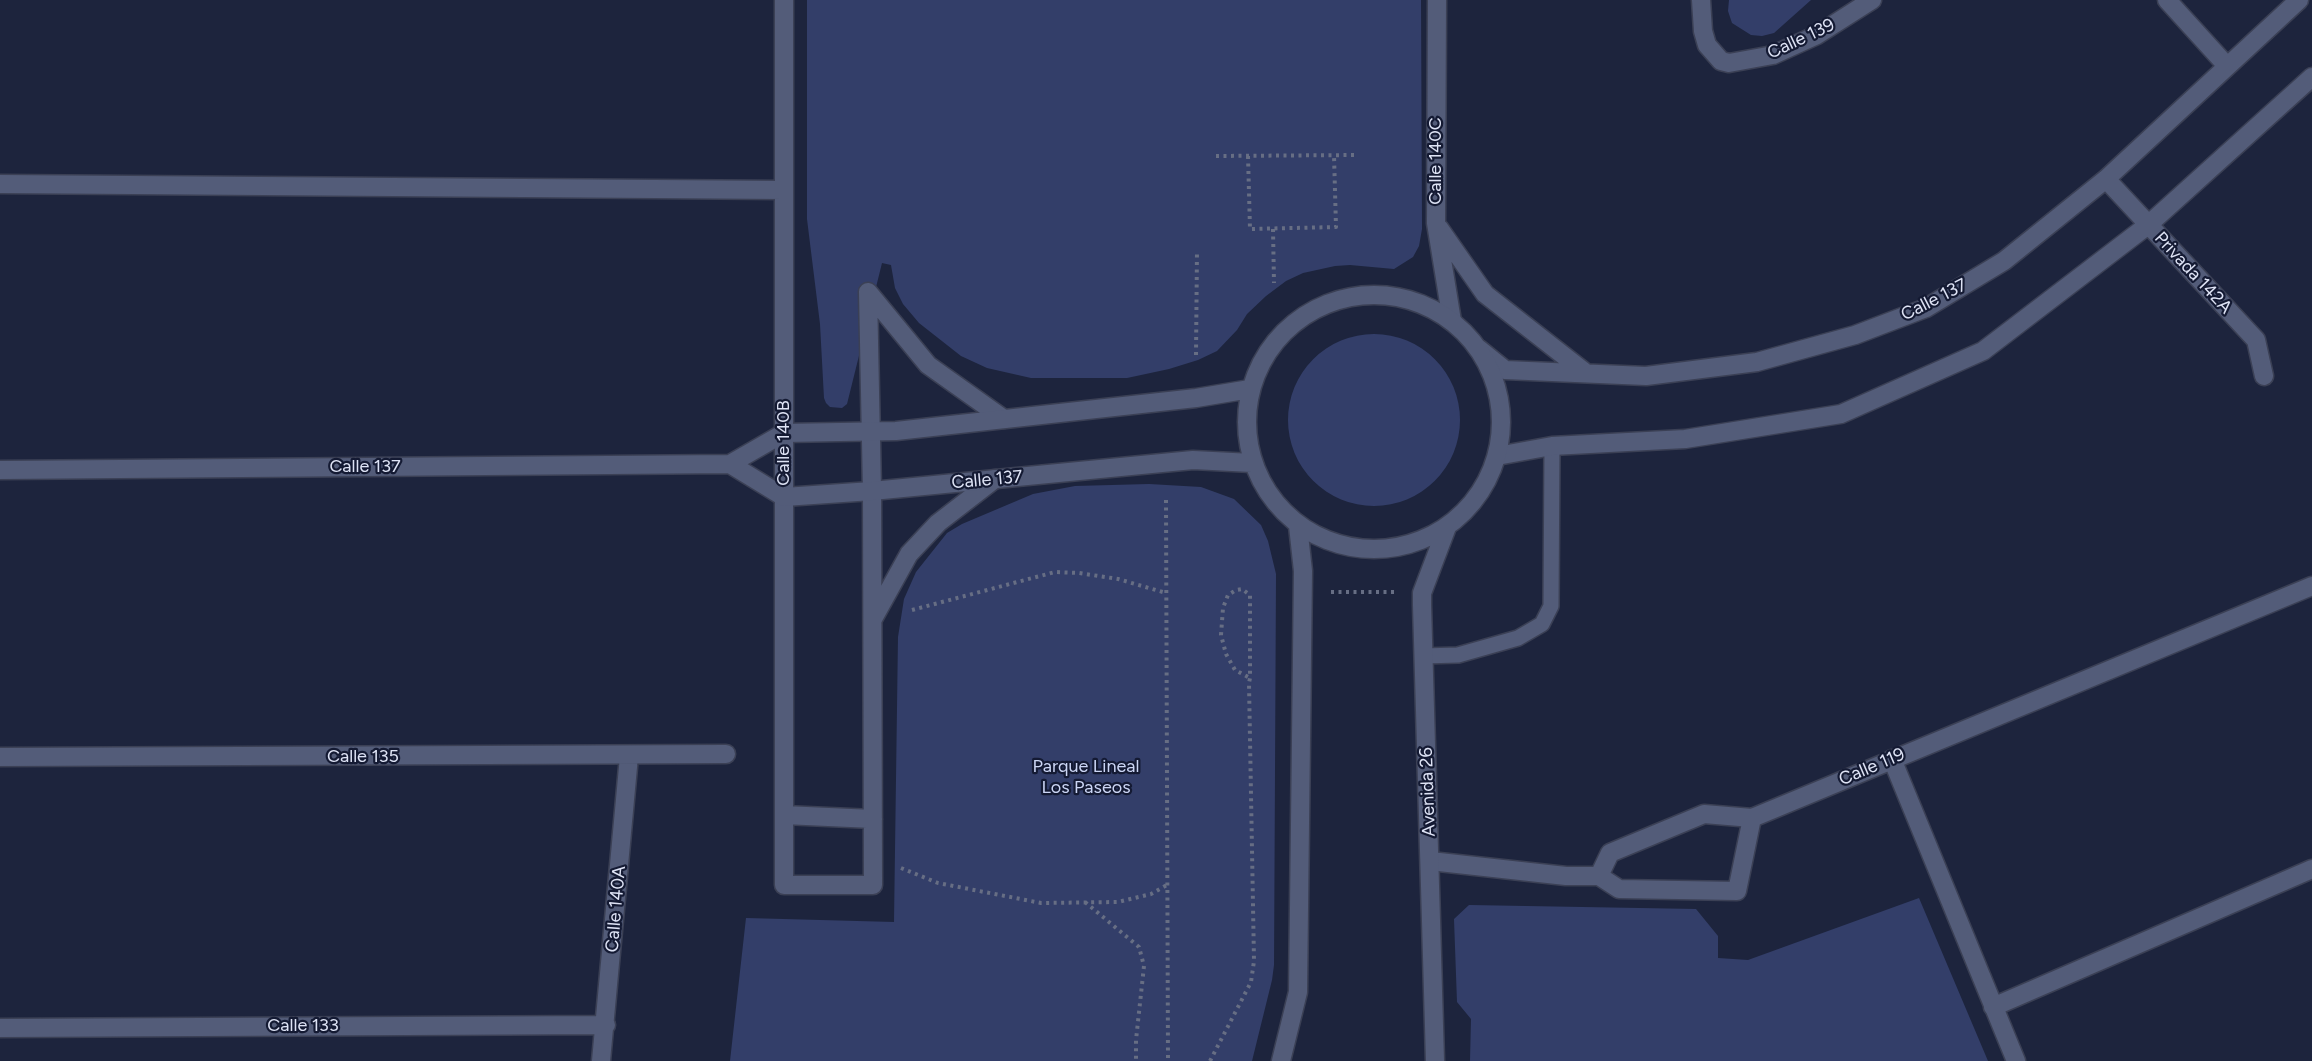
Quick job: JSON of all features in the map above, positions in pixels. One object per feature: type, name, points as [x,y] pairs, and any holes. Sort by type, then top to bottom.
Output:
[{"type":"street","name":"Calle 140B","points":[[784,0],[784,885],[873,885],[873,819]]},
{"type":"street","name":"Calle 140C","points":[[1437,0],[1436,222],[1452,321]]},
{"type":"street","name":"Calle 139","points":[[1701,0],[1703,31],[1707,45],[1721,61],[1729,63],[1773,55],[1817,35],[1872,0]]},
{"type":"street","points":[[2167,0],[2228,66]]},
{"type":"street","name":"Calle 137","points":[[1479,349],[1505,370],[1646,376],[1756,362],[1865,332],[1926,308],[2004,261],[2106,179],[2299,0]]},
{"type":"street","points":[[1497,456],[1552,446],[1684,439],[1841,414],[1983,351],[2148,225],[2312,77]]},
{"type":"street","name":"Privada 142A","points":[[2106,179],[2256,340],[2264,376]]},
{"type":"street","points":[[0,184],[784,190]]},
{"type":"street","points":[[1436,222],[1485,294],[1524,327],[1586,373]]},
{"type":"street","points":[[784,815],[873,819],[872,491],[868,292],[928,365],[1004,419]]},
{"type":"street","points":[[1386,296],[1421,304],[1452,321],[1479,349],[1496,382],[1502,419],[1497,456],[1482,491],[1466,511],[1447,527],[1412,544],[1372,550],[1333,543],[1298,526],[1270,498],[1252,463],[1245,426],[1250,389],[1264,357],[1287,329],[1316,309],[1350,297],[1386,296]]},
{"type":"street","name":"Calle 137","points":[[0,470],[730,464],[784,434],[870,432],[1196,398],[1250,389]]},
{"type":"street","name":"Calle 137","points":[[784,497],[872,491],[1193,460],[1252,463]]},
{"type":"street","points":[[730,464],[784,497]]},
{"type":"street","points":[[872,620],[909,554],[938,524],[995,479]]},
{"type":"street","points":[[1281,1061],[1298,992],[1303,571],[1298,526]]},
{"type":"street","name":"Avenida 26","points":[[1435,1061],[1422,593],[1447,527]]},
{"type":"street","name":"Calle 119","points":[[1599,876],[1610,853],[1704,814],[1752,818],[2312,586]]},
{"type":"street","name":"Calle 135","points":[[0,757],[726,754]]},
{"type":"street","name":"Calle 140A","points":[[601,1061],[629,756]]},
{"type":"street","points":[[1892,759],[2016,1061]]},
{"type":"street","points":[[1431,861],[1555,875],[1599,876],[1619,889],[1737,891],[1752,818]]},
{"type":"street","points":[[1993,1007],[2312,869]]},
{"type":"street","name":"Calle 133","points":[[0,1028],[606,1025]]},
{"type":"lane","points":[[1423,657],[1458,655],[1518,638],[1542,624],[1551,606],[1552,446]]},
{"type":"path","points":[[1248,156],[1250,229],[1273,229],[1336,227],[1334,155]]},
{"type":"path","points":[[1216,156],[1357,155]]},
{"type":"path","points":[[1273,229],[1274,283]]},
{"type":"path","points":[[1196,355],[1197,250]]},
{"type":"path","points":[[1166,500],[1168,1061]]},
{"type":"path","points":[[912,610],[1055,572],[1118,579],[1166,593]]},
{"type":"path","points":[[1210,1061],[1251,982],[1254,961],[1250,595],[1242,589],[1228,595],[1223,608],[1221,635],[1226,654],[1235,670],[1250,678]]},
{"type":"path","points":[[1331,592],[1398,592]]},
{"type":"path","points":[[898,867],[938,883],[1041,903],[1118,902],[1151,894],[1168,884]]},
{"type":"path","points":[[1085,902],[1139,947],[1144,966],[1136,1061]]},
{"type":"green space","points":[[807,0],[1421,0],[1422,229],[1419,246],[1413,257],[1394,269],[1350,265],[1303,273],[1286,281],[1266,296],[1247,314],[1237,330],[1217,351],[1169,369],[1127,378],[1031,378],[987,368],[961,356],[919,323],[903,304],[895,288],[891,265],[882,263],[847,404],[842,408],[830,407],[824,398],[820,324],[807,219]]},
{"type":"green space","points":[[1729,0],[1811,0],[1774,33],[1762,36],[1751,35],[1732,23],[1728,11]]},
{"type":"green space","points":[[1374,334],[1407,340],[1422,348],[1435,359],[1446,372],[1454,387],[1460,420],[1454,453],[1446,468],[1435,481],[1422,492],[1407,500],[1374,506],[1341,500],[1326,492],[1313,481],[1302,468],[1294,453],[1288,420],[1294,387],[1302,372],[1313,359],[1326,348],[1341,340]]},
{"type":"green space","name":"Parque Lineal Los Paseos","points":[[1149,484],[1201,487],[1234,499],[1261,525],[1268,541],[1276,574],[1274,965],[1252,1061],[730,1061],[746,918],[894,922],[898,637],[904,599],[916,572],[947,533],[962,524],[1033,494],[1075,486]]},
{"type":"green space","points":[[1919,898],[1988,1061],[1470,1061],[1471,1019],[1457,1002],[1454,919],[1469,905],[1696,909],[1718,936],[1718,958],[1748,960]]}]
